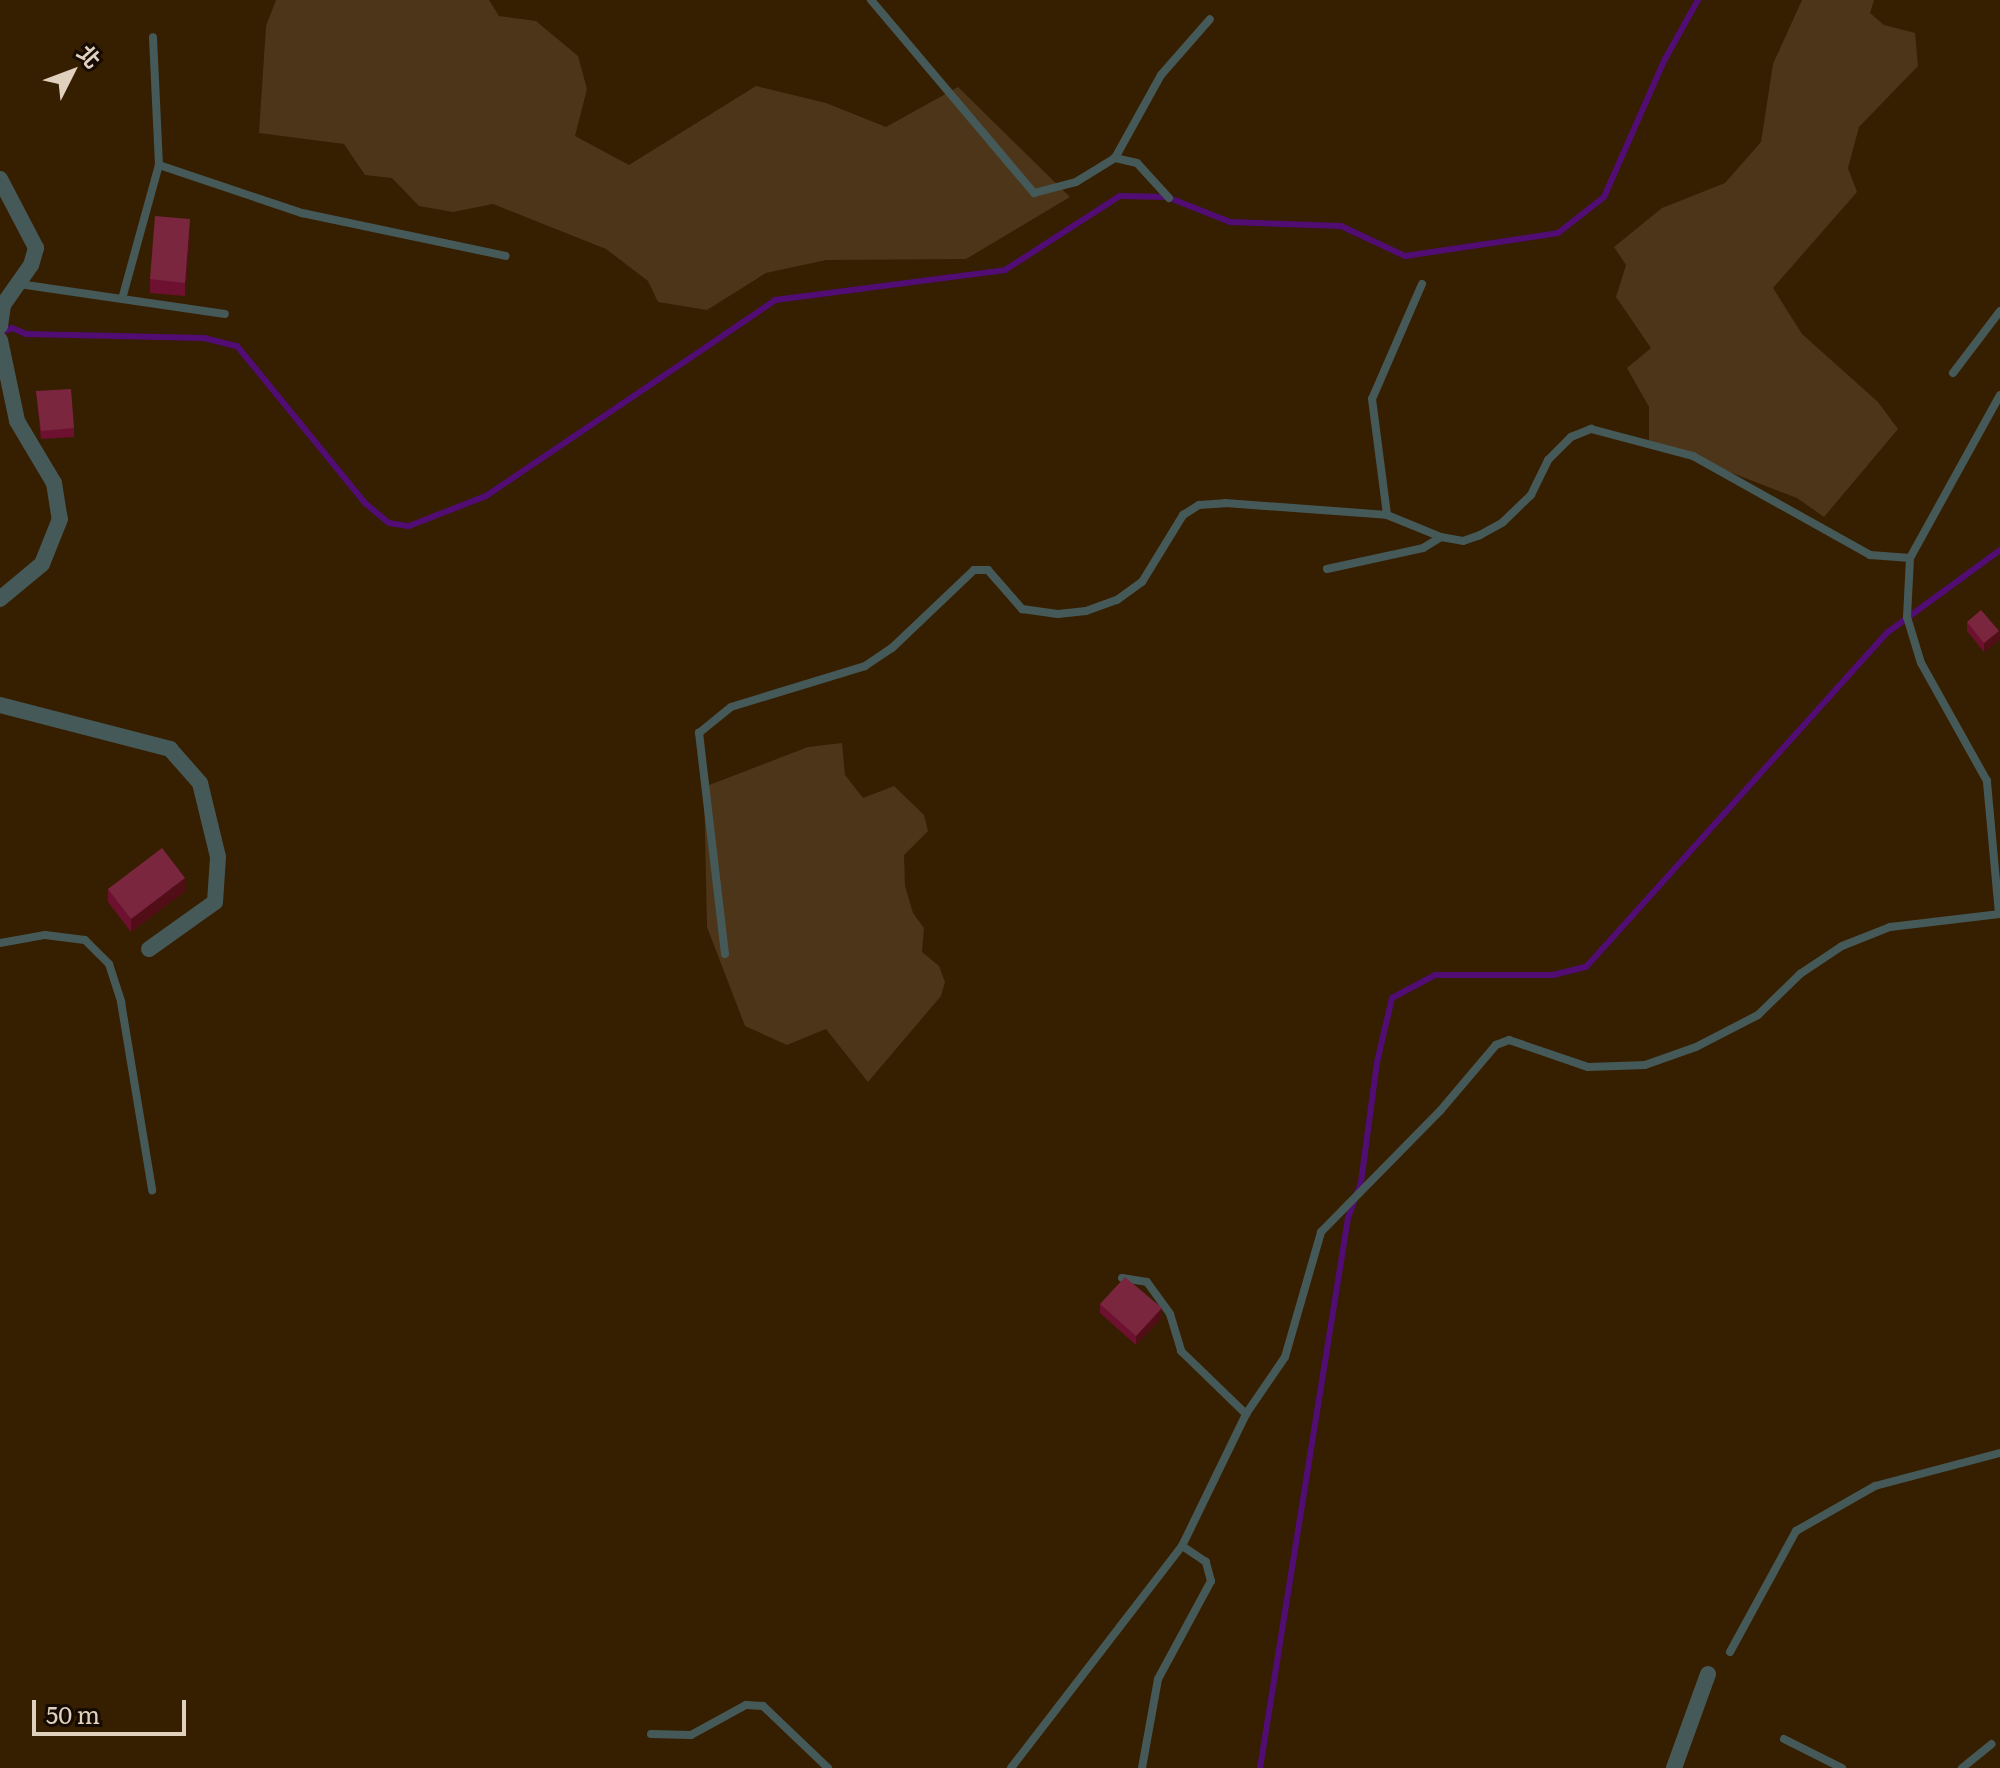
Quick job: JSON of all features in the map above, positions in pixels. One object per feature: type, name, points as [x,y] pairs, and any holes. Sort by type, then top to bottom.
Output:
[{"type":"street","points":[[0,179],[36,248],[19,284],[3,305],[0,326]]},
{"type":"street","points":[[0,340],[17,421],[54,483],[60,519],[42,564],[0,599]]},
{"type":"street","points":[[0,705],[170,749],[200,783],[218,857],[215,902],[149,949]]},
{"type":"street","points":[[1674,1768],[1708,1674]]},
{"type":"lane","points":[[871,0],[1034,193],[1076,182],[1115,158],[1161,75],[1210,19]]},
{"type":"lane","points":[[122,299],[159,165],[153,37]]},
{"type":"lane","points":[[1115,158],[1137,163],[1169,198]]},
{"type":"lane","points":[[159,165],[302,213],[506,256]]},
{"type":"lane","points":[[19,284],[225,314]]},
{"type":"lane","points":[[1387,515],[1372,399],[1422,284]]},
{"type":"lane","points":[[1953,373],[2000,311]]},
{"type":"lane","points":[[1011,1768],[1182,1546],[1246,1414],[1285,1357],[1321,1232],[1440,1111],[1496,1045],[1509,1040],[1588,1067],[1645,1065],[1696,1047],[1758,1015],[1800,974],[1842,946],[1890,927],[2000,914],[1987,781],[1921,663],[1907,617],[1910,558],[2000,395]]},
{"type":"lane","points":[[725,954],[699,733],[731,707],[865,666],[892,648],[974,570],[988,570],[1022,609],[1058,614],[1086,611],[1117,600],[1142,582],[1183,515],[1199,505],[1225,503],[1387,515],[1441,537],[1463,541],[1503,522],[1531,495],[1548,460],[1571,437],[1591,429],[1693,456],[1870,555],[1910,558]]},
{"type":"lane","points":[[1327,569],[1423,548],[1441,537]]},
{"type":"lane","points":[[0,943],[45,935],[85,940],[109,964],[121,1002],[152,1190]]},
{"type":"lane","points":[[1122,1278],[1147,1282],[1170,1314],[1181,1351],[1246,1414]]},
{"type":"lane","points":[[1730,1652],[1796,1531],[1875,1486],[2000,1453]]},
{"type":"lane","points":[[1142,1768],[1158,1679],[1211,1581],[1206,1562],[1182,1546]]},
{"type":"lane","points":[[651,1734],[691,1735],[746,1705],[763,1706],[828,1768]]},
{"type":"lane","points":[[1784,1739],[1842,1768]]},
{"type":"lane","points":[[1962,1768],[1992,1744]]},
{"type":"shaded area","points":[[276,0],[489,0],[499,16],[536,21],[578,56],[587,89],[575,136],[629,165],[756,86],[826,103],[886,127],[958,87],[1070,197],[966,259],[826,260],[766,273],[707,310],[658,302],[648,281],[606,249],[493,204],[453,212],[419,206],[392,178],[365,175],[344,144],[259,133],[266,26]]},
{"type":"shaded area","points":[[1802,0],[1874,0],[1870,13],[1884,25],[1915,33],[1918,66],[1859,127],[1848,168],[1857,192],[1773,288],[1802,334],[1878,402],[1898,429],[1824,517],[1797,498],[1649,441],[1649,407],[1627,368],[1651,348],[1616,297],[1626,265],[1614,247],[1662,208],[1725,183],[1761,142],[1773,64]]},
{"type":"shaded area","points":[[842,743],[845,775],[863,798],[894,786],[924,815],[928,831],[904,855],[905,886],[913,913],[924,928],[922,952],[939,966],[945,982],[941,996],[868,1082],[826,1029],[787,1045],[745,1026],[707,927],[704,787],[808,747]]},
{"type":"building","points":[[155,216],[190,219],[185,283],[150,279]]},
{"type":"building","points":[[71,389],[74,428],[41,431],[36,391]]},
{"type":"building","points":[[1981,610],[1999,631],[1984,643],[1967,622]]},
{"type":"building","points":[[162,848],[185,878],[131,919],[108,889]]},
{"type":"building","points":[[1125,1277],[1162,1308],[1136,1336],[1100,1304]]},
{"type":"waterway","points":[[0,333],[12,328],[26,334],[204,338],[237,346],[365,503],[389,523],[409,526],[486,496],[775,300],[1005,270],[1120,196],[1167,197],[1230,222],[1341,226],[1405,256],[1558,233],[1604,197],[1665,59],[1698,0]]},
{"type":"waterway","points":[[1260,1768],[1348,1218],[1361,1182],[1377,1062],[1392,998],[1435,975],[1553,975],[1586,967],[1888,632],[2000,550]]}]
